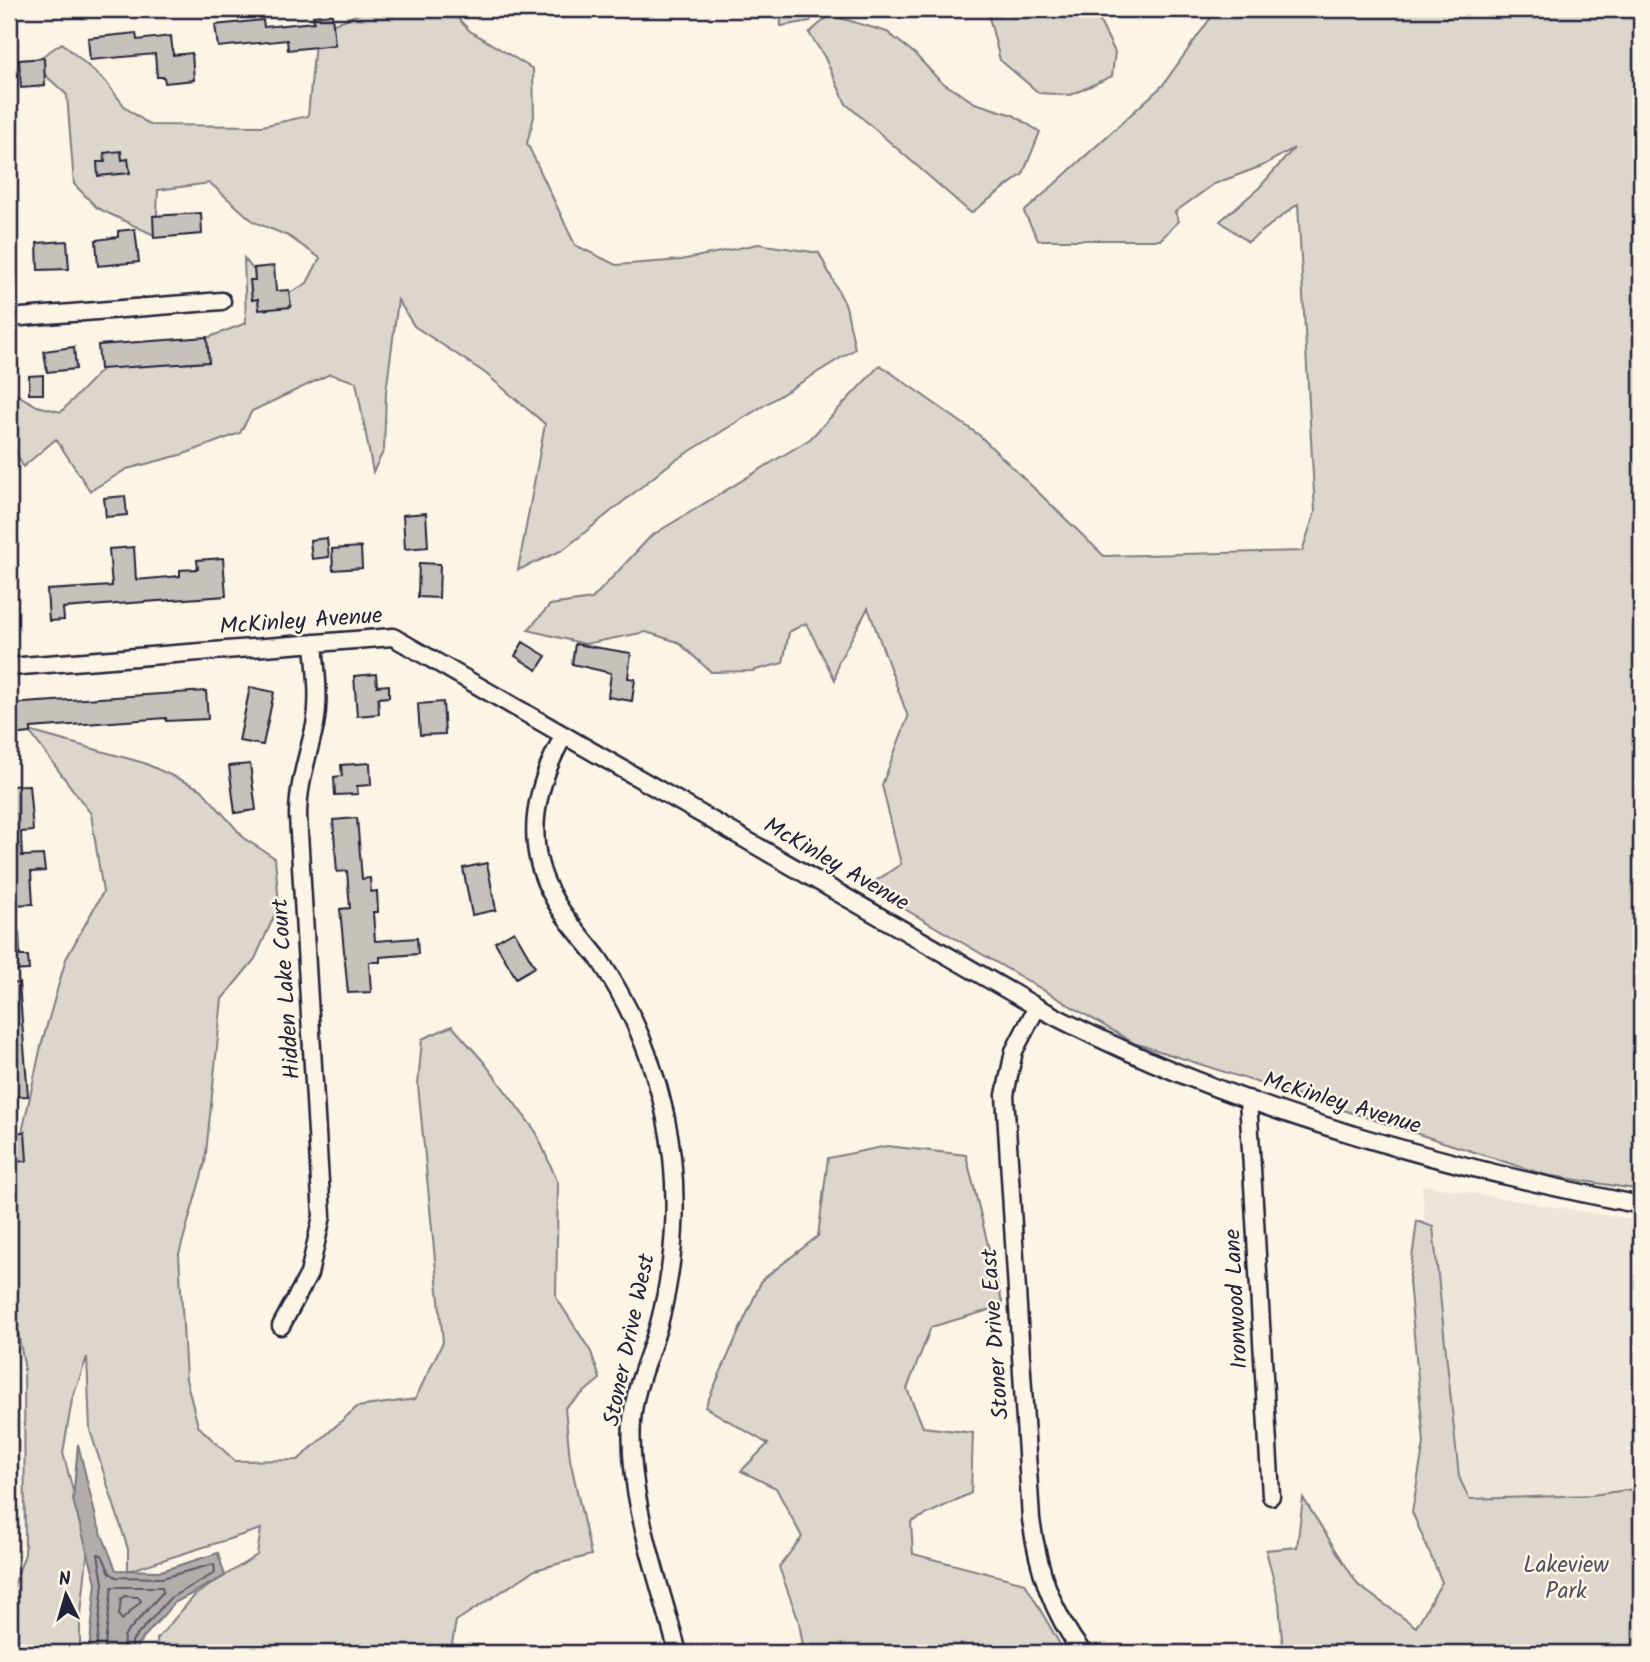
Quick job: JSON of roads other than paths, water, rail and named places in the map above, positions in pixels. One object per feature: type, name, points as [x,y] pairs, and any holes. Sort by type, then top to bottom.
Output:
[{"type":"street","points":[[9,318],[222,301]]},
{"type":"street","name":"McKinley Avenue","points":[[9,667],[393,637],[1037,1007],[1142,1059],[1248,1099],[1497,1173],[1641,1205]]},
{"type":"street","name":"Hidden Lake Court","points":[[281,1326],[309,1274],[322,1216],[298,816],[302,773],[315,724],[318,699],[314,643]]},
{"type":"street","name":"Stoner Drive West","points":[[564,735],[544,775],[537,797],[535,836],[542,873],[564,915],[613,983],[639,1033],[665,1114],[672,1159],[675,1201],[669,1275],[658,1325],[637,1390],[631,1447],[638,1497],[678,1653]]},
{"type":"street","name":"Stoner Drive East","points":[[1037,1007],[1014,1051],[1005,1095],[1031,1519],[1044,1584],[1056,1613],[1083,1653]]},
{"type":"street","name":"Ironwood Lane","points":[[1248,1099],[1271,1496]]},
{"type":"water","points":[[78,1444],[97,1522],[116,1570],[161,1571],[218,1553],[225,1576],[174,1603],[137,1645],[139,1653],[89,1653],[96,1582],[73,1500]]},
{"type":"park label","name":"Lakeview Park","points":[[1566,1579]]}]
